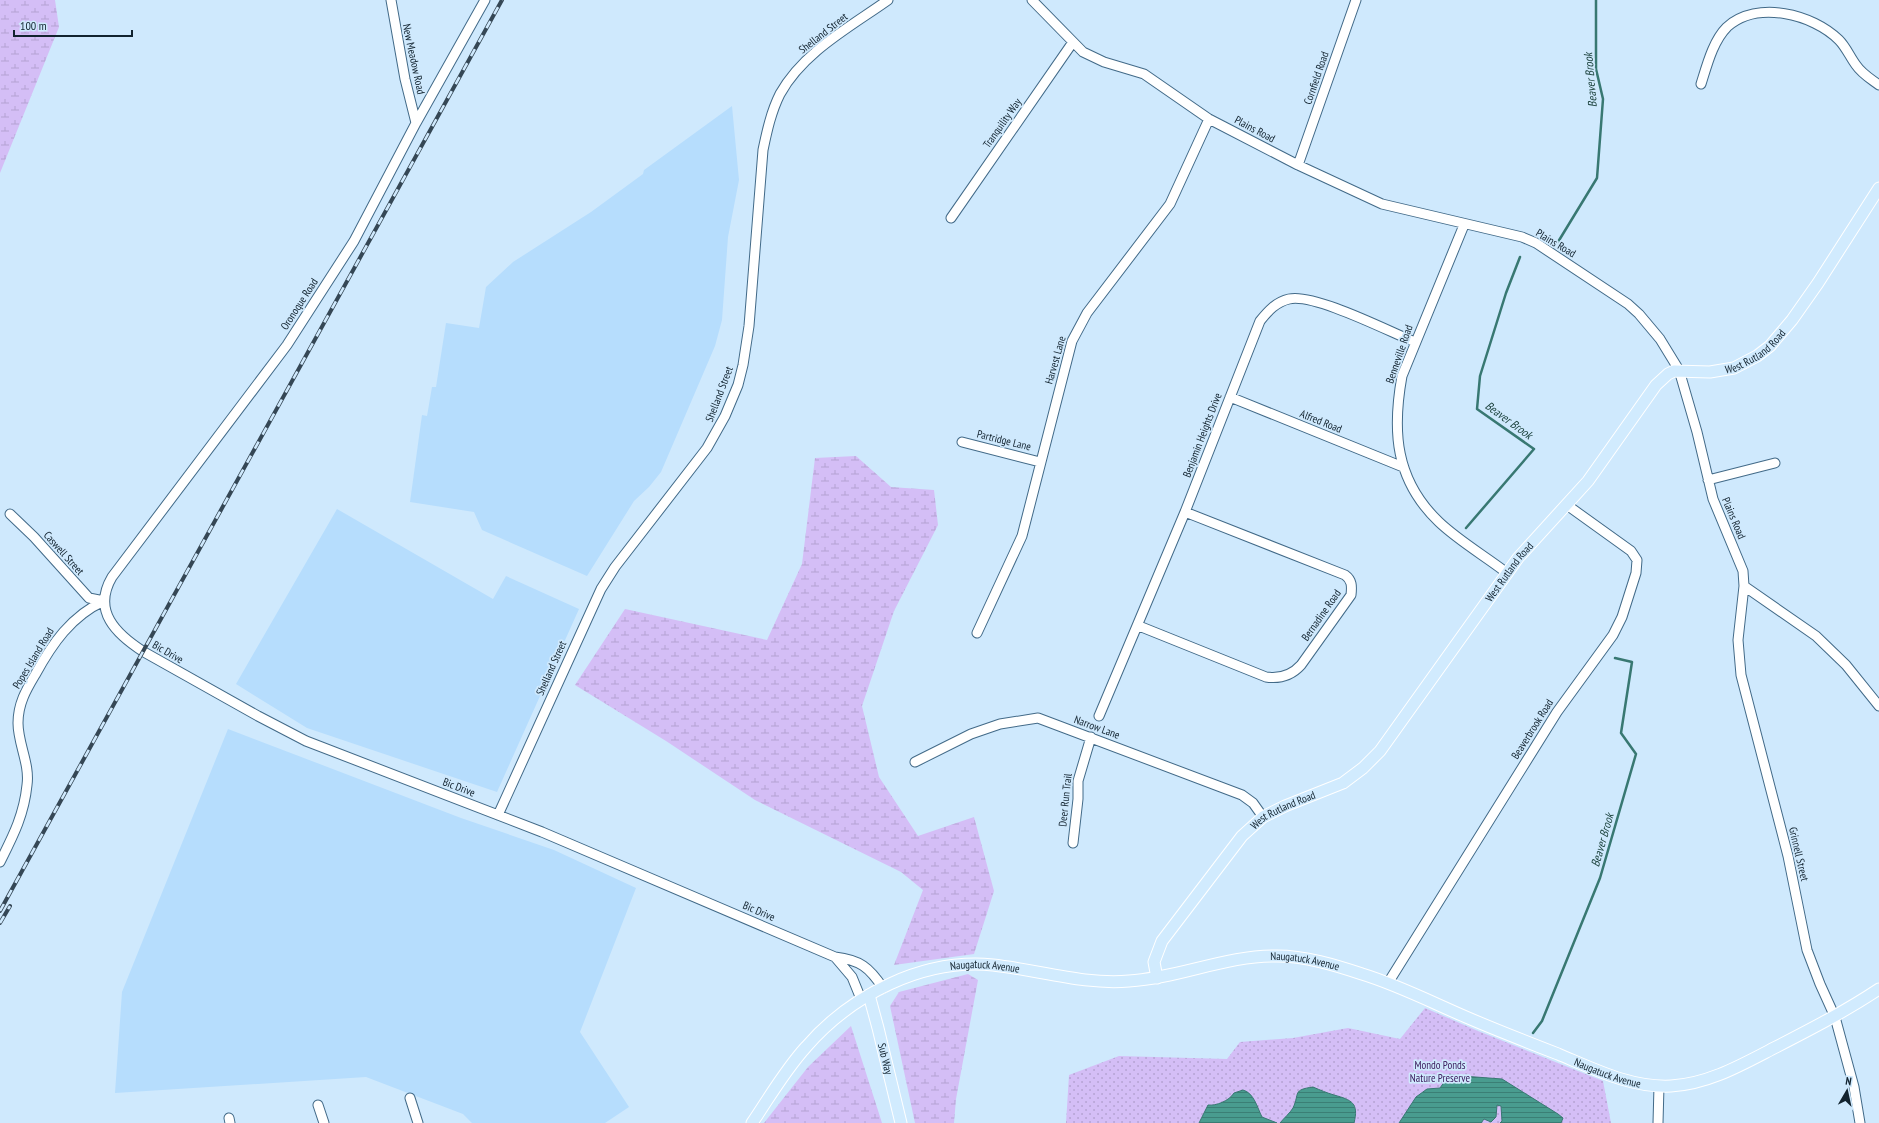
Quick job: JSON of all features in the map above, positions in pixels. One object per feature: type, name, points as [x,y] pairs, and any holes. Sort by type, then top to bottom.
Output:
[{"type":"main road","name":"West Rutland Road","points":[[1157,978],[1154,965],[1155,956],[1166,934],[1242,836],[1263,817],[1285,806],[1343,782],[1371,761],[1403,720],[1507,572],[1534,539],[1567,505],[1592,475],[1656,385],[1668,374],[1679,370],[1710,372],[1734,368],[1758,356],[1770,346],[1792,320],[1818,283],[1879,188]]},
{"type":"main road","name":"Naugatuck Avenue","points":[[752,1123],[803,1049],[830,1022],[865,997],[883,988],[928,972],[959,965],[973,964],[1009,967],[1094,981],[1131,981],[1157,978],[1232,961],[1276,956],[1294,957],[1330,965],[1388,983],[1478,1022],[1608,1074],[1631,1082],[1659,1086],[1683,1085],[1710,1078],[1752,1060],[1835,1016],[1879,989]]},
{"type":"main road","name":"Sub Way","points":[[865,997],[878,1028],[901,1123]]},
{"type":"street","name":"New Meadow Road","points":[[391,0],[405,79],[416,123]]},
{"type":"street","name":"Oronoque Road","points":[[104,601],[106,590],[112,577],[287,345],[354,241],[416,123],[485,0]]},
{"type":"street","name":"Shelland Street","points":[[498,815],[601,589],[615,568],[707,448],[717,432],[732,401],[743,365],[749,326],[763,150],[768,126],[780,94],[791,77],[805,61],[888,0]]},
{"type":"street","name":"Plains Road","points":[[1032,0],[1083,52],[1093,58],[1144,74],[1209,119],[1298,165],[1382,204],[1522,237],[1536,243],[1628,304],[1660,339],[1679,370],[1697,432],[1717,511],[1741,565],[1744,586]]},
{"type":"street","name":"Cornfield Road","points":[[1298,165],[1356,0]]},
{"type":"street","points":[[1700,84],[1714,46],[1724,30],[1741,17],[1764,12],[1797,16],[1822,27],[1839,40],[1857,67],[1879,85]]},
{"type":"street","name":"Tranquility Way","points":[[950,218],[1073,42]]},
{"type":"street","name":"Harvest Lane","points":[[977,633],[1022,536],[1068,351],[1076,332],[1087,313],[1170,204],[1209,119]]},
{"type":"street","name":"Benneville Road","points":[[1464,224],[1402,376],[1396,425],[1397,442],[1403,467],[1413,488],[1439,522],[1507,572]]},
{"type":"street","name":"Benjamin Heights Drive","points":[[1100,716],[1185,512],[1260,321],[1268,310],[1288,299],[1311,300],[1322,303],[1415,342]]},
{"type":"street","name":"Alfred Road","points":[[1230,398],[1403,467]]},
{"type":"street","name":"Partridge Lane","points":[[962,442],[1040,462]]},
{"type":"street","points":[[1708,480],[1775,463]]},
{"type":"street","name":"Beaverbrook Road","points":[[1388,983],[1557,712],[1613,635],[1622,617],[1636,573],[1637,560],[1631,551],[1567,505]]},
{"type":"street","name":"Bernadine Road","points":[[1138,626],[1266,677],[1283,677],[1294,672],[1301,665],[1351,595],[1352,584],[1349,578],[1345,575],[1185,512]]},
{"type":"street","name":"Caswell Street","points":[[10,514],[34,537],[89,598],[104,601]]},
{"type":"street","points":[[1744,586],[1816,636],[1846,665],[1879,706]]},
{"type":"street","name":"Grinnell Street","points":[[1744,586],[1738,640],[1741,675],[1788,856],[1807,950],[1820,984],[1835,1016],[1854,1087],[1860,1123]]},
{"type":"street","name":"Bic Drive","points":[[104,601],[106,612],[111,622],[132,644],[258,716],[329,751],[498,815],[835,957],[849,959],[867,967],[874,974],[883,988]]},
{"type":"street","name":"Popes Island Road","points":[[0,862],[20,820],[28,783],[27,768],[18,729],[20,704],[38,670],[62,633],[90,608],[104,601]]},
{"type":"street","name":"Narrow Lane","points":[[915,762],[971,734],[1000,724],[1038,718],[1242,795],[1253,803],[1263,817]]},
{"type":"street","name":"Deer Run Trail","points":[[1072,843],[1078,799],[1078,781],[1091,737]]},
{"type":"street","name":"Bic Drive","points":[[835,957],[852,977],[865,997]]},
{"type":"street","points":[[1658,1123],[1659,1086]]},
{"type":"street","points":[[410,1098],[418,1123]]},
{"type":"street","points":[[318,1105],[324,1123]]},
{"type":"shaded area","points":[[732,106],[739,180],[728,237],[722,320],[715,346],[661,472],[649,487],[634,501],[587,576],[482,530],[474,512],[410,502],[422,415],[427,416],[432,387],[436,387],[446,323],[479,328],[486,287],[513,262],[591,212],[643,174],[644,170]]},
{"type":"shaded area","points":[[337,509],[493,599],[506,576],[579,609],[497,792],[307,728],[236,684]]},
{"type":"shaded area","points":[[228,729],[461,818],[554,850],[636,888],[580,1032],[629,1107],[605,1123],[472,1123],[463,1114],[366,1077],[115,1093],[122,992]]},
{"type":"shaded area","points":[[1449,1075],[1502,1079],[1558,1114],[1563,1118],[1561,1123],[1500,1123],[1502,1121],[1501,1106],[1497,1105],[1496,1117],[1491,1122],[1484,1119],[1481,1123],[1399,1123],[1416,1097],[1427,1089],[1440,1088]]},
{"type":"shaded area","points":[[1313,1087],[1353,1103],[1356,1111],[1354,1123],[1280,1123],[1293,1108],[1299,1091]]},
{"type":"shaded area","points":[[1243,1090],[1253,1097],[1262,1117],[1277,1123],[1199,1123],[1208,1105],[1215,1105],[1222,1102],[1234,1093]]},
{"type":"green space","points":[[0,0],[55,0],[59,27],[0,173]]},
{"type":"green space","points":[[856,456],[891,487],[934,490],[938,525],[894,611],[862,706],[879,777],[918,836],[974,817],[994,891],[974,954],[894,965],[923,890],[901,872],[755,800],[666,741],[575,685],[625,609],[767,640],[802,564],[815,458]]},
{"type":"green space","points":[[968,974],[978,980],[956,1099],[954,1123],[915,1123],[890,1006],[899,992]]},
{"type":"green space","name":"Mondo Ponds Nature Preserve","points":[[1425,1008],[1603,1081],[1611,1123],[1066,1123],[1069,1075],[1119,1056],[1227,1059],[1240,1042],[1293,1038],[1348,1028],[1400,1039]]},
{"type":"green space","points":[[851,1026],[882,1123],[764,1123],[808,1067]]},
{"type":"waterway","name":"Beaver Brook","points":[[1558,242],[1597,178],[1603,99],[1596,69],[1596,0]]},
{"type":"waterway","name":"Beaver Brook","points":[[1466,528],[1534,449],[1477,409],[1480,376],[1506,293],[1520,257]]},
{"type":"waterway","name":"Beaver Brook","points":[[1533,1033],[1542,1021],[1600,878],[1636,754],[1621,733],[1632,662],[1615,658]]},
{"type":"railway","points":[[0,911],[502,0]]},
{"type":"railway","points":[[0,923],[10,906]]}]
